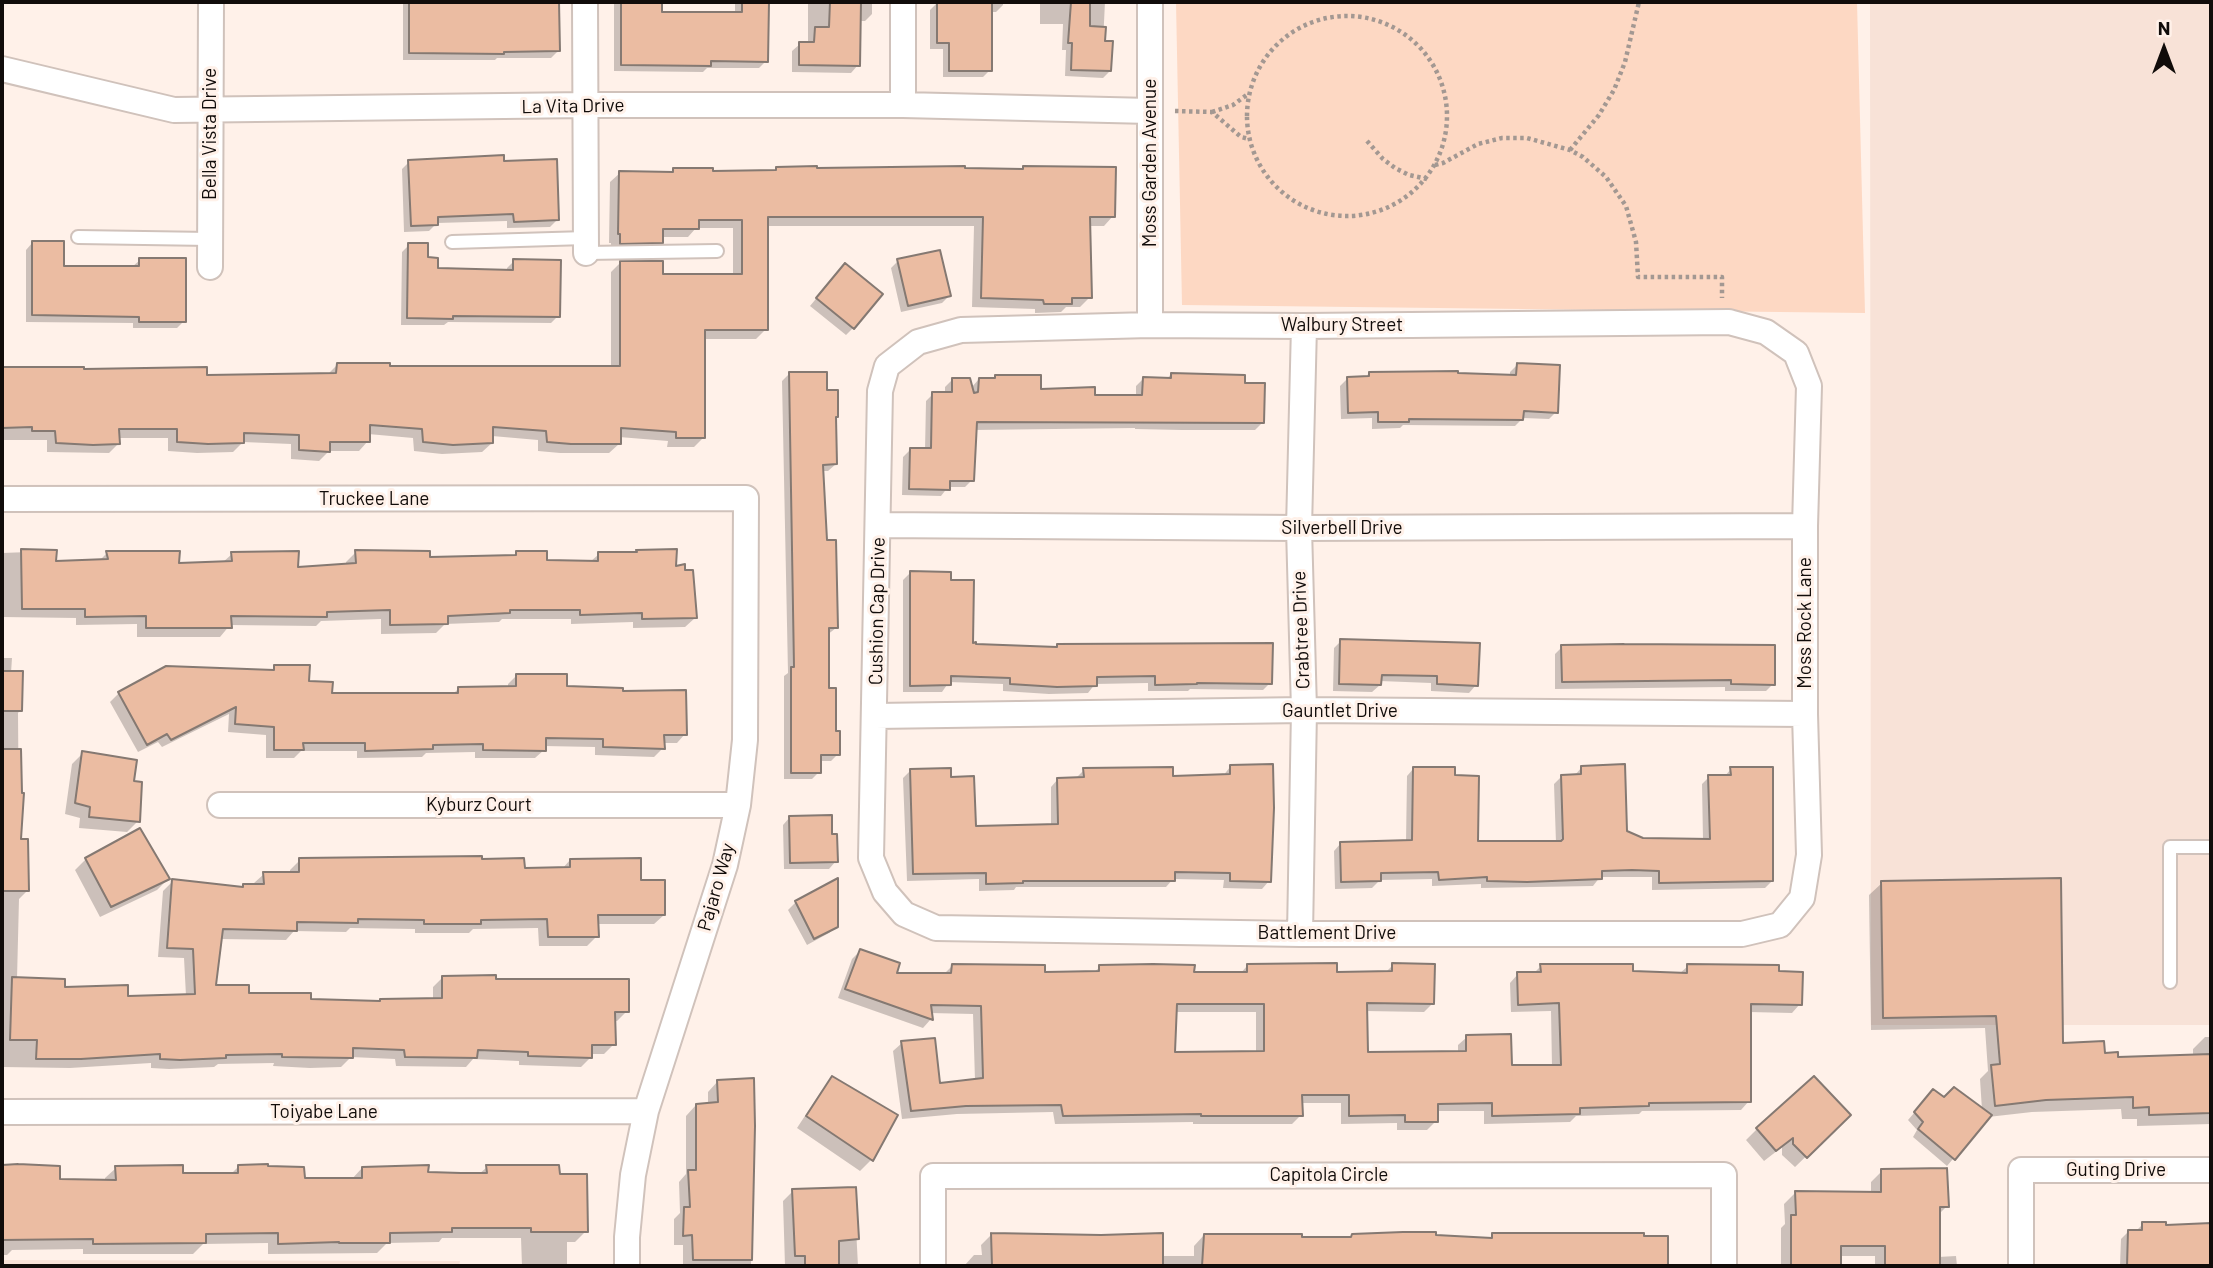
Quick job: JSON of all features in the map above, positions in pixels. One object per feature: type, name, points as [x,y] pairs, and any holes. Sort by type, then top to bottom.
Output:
[{"type":"street","name":"Bella Vista Drive","points":[[210,267],[211,2]]},
{"type":"street","points":[[585,2],[586,246]]},
{"type":"street","points":[[903,2],[904,105]]},
{"type":"street","name":"Moss Garden Avenue","points":[[1150,2],[1150,325]]},
{"type":"street","name":"La Vita Drive","points":[[2,69],[174,110],[586,105],[904,105],[1150,111]]},
{"type":"street","name":"Walbury Street","points":[[918,342],[961,330],[1150,325],[1723,322],[1766,332]]},
{"type":"street","name":"Crabtree Drive","points":[[1300,934],[1304,710],[1298,528],[1304,326]]},
{"type":"street","name":"Moss Rock Lane","points":[[1766,332],[1796,353],[1809,386],[1805,526],[1805,714],[1809,855],[1802,898],[1780,925]]},
{"type":"street","name":"Cushion Cap Drive","points":[[886,892],[871,858],[880,391],[887,366],[918,342]]},
{"type":"street","name":"Truckee Lane","points":[[2,499],[746,498]]},
{"type":"street","name":"Pajaro Way","points":[[627,1266],[633,1175],[646,1111],[724,865],[738,805],[745,740],[746,498]]},
{"type":"street","name":"Silverbell Drive","points":[[878,525],[1298,528],[1805,526]]},
{"type":"street","name":"Gauntlet Drive","points":[[875,716],[1304,710],[1805,714]]},
{"type":"street","name":"Kyburz Court","points":[[220,805],[738,805]]},
{"type":"street","name":"Battlement Drive","points":[[886,892],[904,914],[936,928],[1300,934],[1742,934],[1780,925]]},
{"type":"street","name":"Toiyabe Lane","points":[[2,1112],[646,1111]]},
{"type":"street","name":"Guting Drive","points":[[2021,1266],[2021,1170],[2211,1170]]},
{"type":"street","name":"Capitola Circle","points":[[933,1266],[933,1176],[1724,1175],[1724,1266]]},
{"type":"lane","points":[[78,237],[210,239]]},
{"type":"lane","points":[[452,242],[718,251]]},
{"type":"lane","points":[[2170,982],[2170,847],[2211,847]]},
{"type":"path","points":[[1570,150],[1599,115],[1614,90],[1625,62],[1639,2]]},
{"type":"path","points":[[1332,16],[1363,16],[1391,25],[1416,42],[1435,66],[1446,94],[1448,123],[1441,153],[1427,178],[1403,200],[1373,213],[1341,216],[1310,209],[1282,193],[1261,168],[1249,139],[1249,93],[1260,66],[1272,50],[1304,25],[1332,16]]},
{"type":"path","points":[[1150,111],[1212,112],[1233,105],[1249,93]]},
{"type":"path","points":[[1212,112],[1241,137],[1249,139]]},
{"type":"path","points":[[1434,165],[1478,144],[1502,138],[1534,140],[1570,150],[1583,157],[1606,177],[1626,206],[1636,242],[1638,277],[1722,277],[1723,322]]},
{"type":"path","points":[[1367,142],[1395,168],[1427,178]]},
{"type":"shaded area","points":[[1176,2],[1857,2],[1865,313],[1182,305]]},
{"type":"shaded area","points":[[1870,2],[2211,2],[2211,1025],[1871,1025]]},
{"type":"shaded area","points":[[2,1260],[460,1261],[459,1266],[2,1266]]},
{"type":"building","points":[[409,2],[559,2],[560,51],[504,54],[409,53]]},
{"type":"building","points":[[742,2],[769,2],[768,62],[711,61],[711,66],[621,65],[621,3],[662,3],[662,12],[742,12]]},
{"type":"building","points":[[830,2],[861,2],[860,66],[799,65],[799,42],[814,42],[815,27],[829,27]]},
{"type":"building","points":[[937,2],[992,2],[992,71],[949,71],[949,43],[937,43]]},
{"type":"building","points":[[1071,2],[1090,2],[1090,26],[1106,27],[1105,41],[1113,41],[1111,71],[1071,70],[1072,43],[1068,43]]},
{"type":"building","points":[[504,155],[504,161],[557,159],[559,220],[514,222],[513,214],[438,217],[438,225],[411,226],[408,160]]},
{"type":"building","points":[[965,166],[1023,169],[1023,166],[1116,167],[1115,217],[1090,217],[1092,298],[1072,298],[1072,304],[1044,304],[1043,300],[981,298],[983,217],[768,217],[768,330],[705,330],[705,438],[676,438],[676,432],[621,428],[621,444],[571,444],[547,442],[546,431],[493,427],[493,443],[453,445],[423,442],[422,429],[370,425],[370,442],[330,442],[330,452],[299,450],[299,435],[244,433],[244,443],[208,444],[177,442],[177,429],[119,429],[120,444],[93,445],[56,443],[55,431],[32,431],[32,427],[2,428],[2,367],[207,367],[207,375],[336,373],[337,363],[390,363],[390,366],[620,366],[620,261],[663,261],[663,274],[742,274],[742,220],[699,220],[699,229],[663,229],[663,243],[620,244],[619,171],[673,172],[673,168],[713,168],[713,171],[776,170],[776,167]]},
{"type":"building","points":[[32,241],[64,241],[64,266],[139,266],[139,258],[186,258],[186,322],[139,322],[139,317],[32,315]]},
{"type":"building","points":[[408,243],[428,243],[428,257],[438,258],[438,268],[513,270],[513,259],[561,260],[560,317],[407,318]]},
{"type":"building","points":[[940,250],[951,296],[908,306],[897,259]]},
{"type":"building","points":[[845,263],[883,294],[854,329],[816,298]]},
{"type":"building","points":[[1517,363],[1560,365],[1558,413],[1524,411],[1523,420],[1409,419],[1409,422],[1378,422],[1378,412],[1348,413],[1347,377],[1369,376],[1369,372],[1458,371],[1516,375]]},
{"type":"building","points":[[789,372],[827,372],[827,390],[838,390],[837,464],[823,465],[827,540],[836,540],[838,628],[829,628],[829,688],[836,688],[836,731],[840,731],[840,755],[821,755],[821,773],[791,773],[791,667],[794,667]]},
{"type":"building","points":[[1171,373],[1245,375],[1245,383],[1265,383],[1264,423],[977,422],[974,481],[950,481],[950,490],[909,489],[910,448],[931,448],[932,392],[952,392],[952,378],[970,378],[974,393],[978,392],[979,378],[995,378],[995,375],[1041,375],[1041,389],[1095,387],[1095,395],[1142,395],[1143,377],[1171,378]]},
{"type":"building","points":[[21,549],[57,550],[56,561],[108,559],[106,551],[180,551],[179,563],[232,561],[231,552],[299,551],[298,567],[356,563],[355,550],[430,551],[430,557],[516,555],[516,551],[547,551],[547,560],[598,561],[598,552],[677,549],[676,566],[685,564],[685,570],[693,570],[697,618],[642,619],[642,613],[580,615],[580,610],[510,610],[510,613],[448,616],[448,624],[390,625],[390,610],[327,612],[327,617],[231,616],[232,628],[146,628],[146,616],[85,617],[85,609],[22,609]]},
{"type":"building","points":[[910,571],[951,572],[951,580],[974,580],[973,643],[976,644],[1057,647],[1057,644],[1273,643],[1272,684],[1155,685],[1155,676],[1097,677],[1097,686],[1057,687],[1010,684],[1010,678],[951,676],[951,685],[910,686]]},
{"type":"building","points":[[1340,639],[1480,643],[1478,686],[1437,684],[1437,676],[1382,675],[1381,685],[1339,684]]},
{"type":"building","points":[[1561,645],[1775,645],[1775,685],[1731,684],[1731,680],[1562,682]]},
{"type":"building","points":[[274,665],[310,665],[309,681],[333,682],[332,693],[458,693],[458,687],[516,686],[516,674],[567,674],[567,686],[623,688],[623,691],[686,690],[687,735],[664,735],[665,749],[603,747],[603,739],[546,738],[546,751],[483,750],[483,744],[365,751],[365,743],[303,743],[304,750],[274,750],[274,727],[235,724],[236,707],[171,740],[167,734],[147,745],[118,692],[166,666],[274,670]]},
{"type":"building","points":[[2,671],[23,671],[22,711],[2,711]]},
{"type":"building","points":[[2,749],[21,749],[24,793],[21,839],[28,839],[29,891],[2,891]]},
{"type":"building","points":[[82,751],[137,760],[134,781],[142,782],[140,822],[89,817],[90,807],[75,803]]},
{"type":"building","points":[[1273,764],[1271,882],[1230,881],[1230,873],[1175,872],[1175,881],[1023,881],[986,884],[986,873],[913,874],[910,769],[951,768],[951,777],[974,776],[976,826],[1058,824],[1057,778],[1084,777],[1083,768],[1173,767],[1173,776],[1230,774],[1230,765]]},
{"type":"building","points":[[1625,764],[1627,831],[1643,838],[1710,839],[1708,775],[1731,775],[1730,767],[1773,767],[1773,881],[1659,883],[1659,871],[1632,870],[1602,871],[1602,879],[1527,882],[1487,881],[1487,877],[1439,880],[1438,872],[1381,873],[1381,881],[1341,882],[1340,842],[1412,840],[1413,767],[1455,767],[1455,775],[1479,776],[1478,841],[1561,841],[1561,775],[1581,774],[1581,766]]},
{"type":"building","points":[[832,815],[832,834],[837,834],[838,862],[790,863],[789,816]]},
{"type":"building","points":[[140,828],[170,879],[111,907],[85,858]]},
{"type":"building","points":[[482,856],[482,859],[524,858],[525,868],[570,867],[570,859],[641,858],[641,880],[665,880],[665,915],[598,915],[599,937],[548,937],[547,919],[481,920],[481,924],[424,924],[424,920],[358,919],[358,923],[297,922],[297,931],[223,929],[216,985],[249,985],[249,993],[311,993],[311,999],[380,1001],[442,998],[442,976],[496,975],[496,979],[629,979],[629,1012],[615,1012],[616,1045],[592,1045],[592,1058],[528,1056],[528,1052],[478,1050],[477,1058],[405,1057],[404,1050],[353,1048],[353,1058],[282,1057],[282,1054],[226,1055],[226,1058],[180,1060],[160,1059],[160,1054],[36,1059],[37,1040],[10,1040],[12,977],[65,979],[65,987],[128,985],[128,996],[195,994],[193,949],[167,948],[172,879],[243,887],[243,884],[264,884],[263,872],[299,872],[299,858]]},
{"type":"building","points":[[838,878],[838,927],[814,939],[795,901]]},
{"type":"building","points":[[2061,878],[2063,1043],[2104,1041],[2105,1053],[2118,1052],[2118,1057],[2211,1054],[2211,1113],[2149,1115],[2149,1107],[2133,1108],[2133,1097],[2046,1100],[1995,1106],[1991,1065],[2000,1064],[1996,1016],[1883,1018],[1881,881]]},
{"type":"building","points":[[860,949],[900,963],[897,973],[951,973],[952,964],[1045,965],[1045,972],[1099,971],[1099,965],[1195,965],[1194,972],[1247,972],[1247,964],[1337,963],[1337,972],[1392,971],[1392,963],[1435,964],[1434,1004],[1367,1003],[1368,1052],[1466,1051],[1466,1035],[1511,1034],[1512,1065],[1561,1065],[1559,1003],[1518,1005],[1517,972],[1541,972],[1540,964],[1633,964],[1633,971],[1687,973],[1687,964],[1779,965],[1779,971],[1803,972],[1802,1005],[1751,1004],[1751,1102],[1649,1103],[1649,1106],[1580,1108],[1580,1114],[1492,1116],[1492,1103],[1438,1104],[1438,1122],[1405,1122],[1405,1115],[1349,1116],[1349,1095],[1302,1095],[1303,1116],[1063,1116],[1061,1105],[966,1106],[911,1111],[901,1041],[935,1038],[940,1083],[983,1078],[981,1006],[931,1005],[933,1020],[845,989]],"holes":[[[1177,1004],[1264,1004],[1264,1051],[1175,1052]]]},
{"type":"building","points":[[832,1076],[898,1115],[873,1161],[806,1116]]},
{"type":"building","points":[[1814,1076],[1851,1115],[1807,1158],[1793,1144],[1793,1138],[1776,1151],[1756,1128]]},
{"type":"building","points":[[754,1078],[752,1260],[693,1260],[692,1235],[683,1236],[684,1207],[690,1207],[688,1170],[696,1170],[696,1104],[718,1102],[717,1080]]},
{"type":"building","points":[[1954,1087],[1992,1115],[1955,1160],[1918,1129],[1923,1122],[1914,1112],[1933,1089],[1944,1097]]},
{"type":"building","points":[[268,1164],[304,1167],[305,1178],[362,1178],[362,1167],[429,1165],[428,1172],[487,1173],[486,1165],[559,1165],[560,1174],[587,1174],[588,1232],[531,1232],[531,1228],[452,1228],[452,1232],[390,1233],[390,1243],[278,1244],[278,1233],[206,1234],[206,1243],[93,1244],[93,1239],[2,1240],[2,1165],[60,1166],[60,1179],[116,1180],[115,1166],[183,1165],[183,1173],[238,1173],[238,1165]]},
{"type":"building","points":[[1947,1168],[1949,1207],[1940,1207],[1940,1266],[1885,1266],[1885,1246],[1841,1246],[1841,1266],[1791,1266],[1791,1215],[1796,1215],[1795,1191],[1881,1192],[1881,1169]]},
{"type":"building","points":[[856,1187],[859,1239],[839,1241],[839,1266],[805,1266],[805,1256],[795,1256],[792,1189]]},
{"type":"building","points":[[2142,1222],[2166,1222],[2166,1225],[2211,1223],[2211,1266],[2127,1266],[2128,1230],[2142,1230]]},
{"type":"building","points":[[1436,1232],[1436,1235],[1492,1238],[1492,1233],[1644,1233],[1644,1236],[1668,1236],[1668,1266],[1202,1266],[1204,1234],[1351,1237],[1352,1234]]},
{"type":"building","points":[[991,1233],[1163,1233],[1163,1266],[992,1266]]}]
